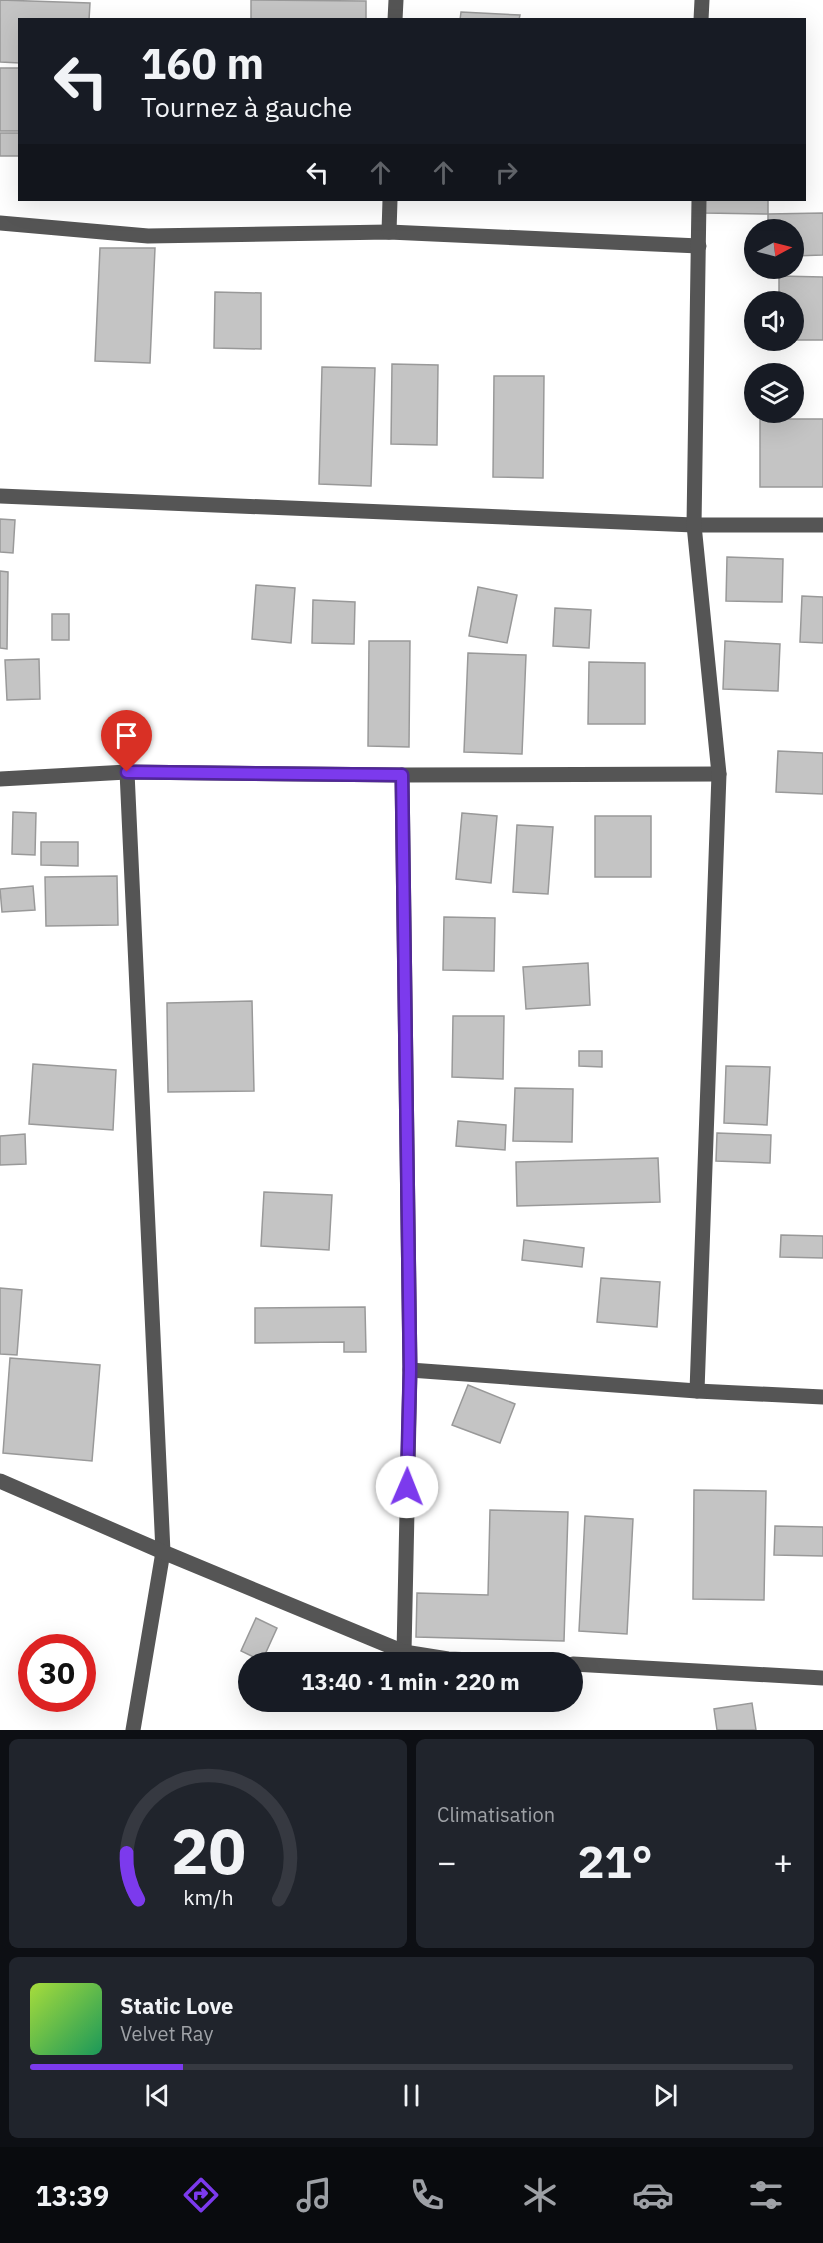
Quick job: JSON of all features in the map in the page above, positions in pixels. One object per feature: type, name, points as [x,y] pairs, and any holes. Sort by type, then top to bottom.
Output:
[{"type":"street","points":[[395,18],[396,0]]},
{"type":"street","points":[[701,18],[702,0]]},
{"type":"street","points":[[389,232],[390,201]]},
{"type":"street","points":[[697,1390],[719,774],[694,525],[699,201]]},
{"type":"street","points":[[0,223],[148,236],[389,232],[699,246]]},
{"type":"street","points":[[0,496],[694,525],[823,525]]},
{"type":"street","points":[[0,779],[127,772],[402,775],[719,774]]},
{"type":"street","points":[[127,772],[163,1552],[133,1730]]},
{"type":"street","points":[[0,1481],[163,1552],[404,1652],[410,1370],[402,775]]},
{"type":"street","points":[[410,1370],[697,1390],[823,1396]]},
{"type":"street","points":[[583,1665],[823,1678]]},
{"type":"building","points":[[0,0],[90,3],[89,18],[18,18],[18,63],[0,62]]},
{"type":"building","points":[[251,0],[366,1],[366,18],[251,18]]},
{"type":"building","points":[[461,12],[520,15],[519,18],[460,18]]},
{"type":"building","points":[[0,68],[18,68],[18,131],[0,131]]},
{"type":"building","points":[[0,133],[18,133],[18,156],[0,156]]},
{"type":"building","points":[[705,201],[768,201],[768,214],[705,213]]},
{"type":"building","points":[[823,213],[823,255],[804,256],[804,219],[768,219],[768,214]]},
{"type":"building","points":[[100,248],[155,248],[150,363],[95,361]]},
{"type":"building","points":[[823,277],[823,340],[804,340],[804,291],[779,291],[779,279]]},
{"type":"building","points":[[215,292],[261,293],[261,349],[214,348]]},
{"type":"building","points":[[392,364],[438,365],[437,445],[391,444]]},
{"type":"building","points":[[322,367],[375,368],[371,486],[319,484]]},
{"type":"building","points":[[494,376],[544,376],[543,478],[493,477]]},
{"type":"building","points":[[804,419],[823,419],[823,487],[760,487],[760,423],[804,423]]},
{"type":"building","points":[[0,519],[15,520],[13,553],[0,552]]},
{"type":"building","points":[[727,557],[783,559],[782,602],[726,601]]},
{"type":"building","points":[[0,571],[8,572],[7,649],[0,648]]},
{"type":"building","points":[[256,585],[295,588],[291,643],[252,639]]},
{"type":"building","points":[[478,587],[517,595],[507,643],[469,636]]},
{"type":"building","points":[[802,596],[823,597],[823,643],[800,642]]},
{"type":"building","points":[[313,600],[355,602],[354,644],[312,643]]},
{"type":"building","points":[[555,608],[591,610],[589,648],[553,646]]},
{"type":"building","points":[[52,614],[69,614],[69,640],[52,640]]},
{"type":"building","points":[[369,641],[410,641],[409,747],[368,746]]},
{"type":"building","points":[[725,641],[780,644],[778,691],[723,689]]},
{"type":"building","points":[[468,653],[526,655],[522,754],[464,752]]},
{"type":"building","points":[[39,659],[40,699],[7,700],[5,660]]},
{"type":"building","points":[[589,662],[645,663],[645,724],[588,724]]},
{"type":"building","points":[[778,751],[823,753],[823,794],[776,792]]},
{"type":"building","points":[[13,812],[36,813],[35,855],[12,854]]},
{"type":"building","points":[[462,813],[497,816],[491,883],[456,879]]},
{"type":"building","points":[[595,816],[651,816],[651,877],[595,877]]},
{"type":"building","points":[[517,825],[553,827],[548,894],[513,892]]},
{"type":"building","points":[[41,842],[78,842],[78,866],[41,865]]},
{"type":"building","points":[[117,876],[118,925],[46,926],[45,877]]},
{"type":"building","points":[[33,886],[35,910],[2,912],[0,889]]},
{"type":"building","points":[[444,917],[495,918],[494,971],[443,970]]},
{"type":"building","points":[[588,963],[590,1005],[526,1009],[523,967]]},
{"type":"building","points":[[252,1001],[254,1091],[168,1092],[167,1003]]},
{"type":"building","points":[[453,1016],[504,1016],[503,1079],[452,1077]]},
{"type":"building","points":[[579,1051],[602,1051],[602,1067],[579,1066]]},
{"type":"building","points":[[33,1064],[116,1070],[113,1130],[29,1124]]},
{"type":"building","points":[[726,1066],[770,1067],[767,1125],[724,1123]]},
{"type":"building","points":[[515,1088],[573,1089],[572,1142],[513,1141]]},
{"type":"building","points":[[458,1121],[506,1125],[505,1150],[456,1146]]},
{"type":"building","points":[[717,1133],[771,1135],[770,1163],[716,1161]]},
{"type":"building","points":[[25,1134],[26,1164],[0,1165],[0,1136]]},
{"type":"building","points":[[658,1158],[660,1202],[517,1206],[516,1162]]},
{"type":"building","points":[[264,1192],[332,1195],[329,1250],[261,1246]]},
{"type":"building","points":[[781,1235],[823,1236],[823,1258],[780,1257]]},
{"type":"building","points":[[524,1240],[584,1248],[582,1267],[522,1260]]},
{"type":"building","points":[[601,1278],[660,1282],[657,1327],[597,1322]]},
{"type":"building","points":[[0,1288],[22,1290],[17,1355],[0,1354]]},
{"type":"building","points":[[365,1307],[366,1352],[344,1352],[344,1342],[255,1343],[255,1308]]},
{"type":"building","points":[[10,1358],[100,1365],[92,1461],[3,1453]]},
{"type":"building","points":[[468,1385],[515,1404],[500,1443],[452,1425]]},
{"type":"building","points":[[694,1490],[766,1491],[764,1600],[693,1599]]},
{"type":"building","points":[[490,1510],[568,1512],[564,1641],[416,1637],[417,1593],[488,1595]]},
{"type":"building","points":[[585,1516],[633,1519],[627,1634],[579,1631]]},
{"type":"building","points":[[775,1526],[823,1527],[823,1556],[774,1555]]},
{"type":"building","points":[[256,1618],[277,1628],[266,1652],[241,1651]]},
{"type":"building","points":[[752,1703],[756,1730],[717,1730],[714,1709]]},
{"type":"route","points":[[127,772],[402,775],[410,1370],[407,1487]]}]
